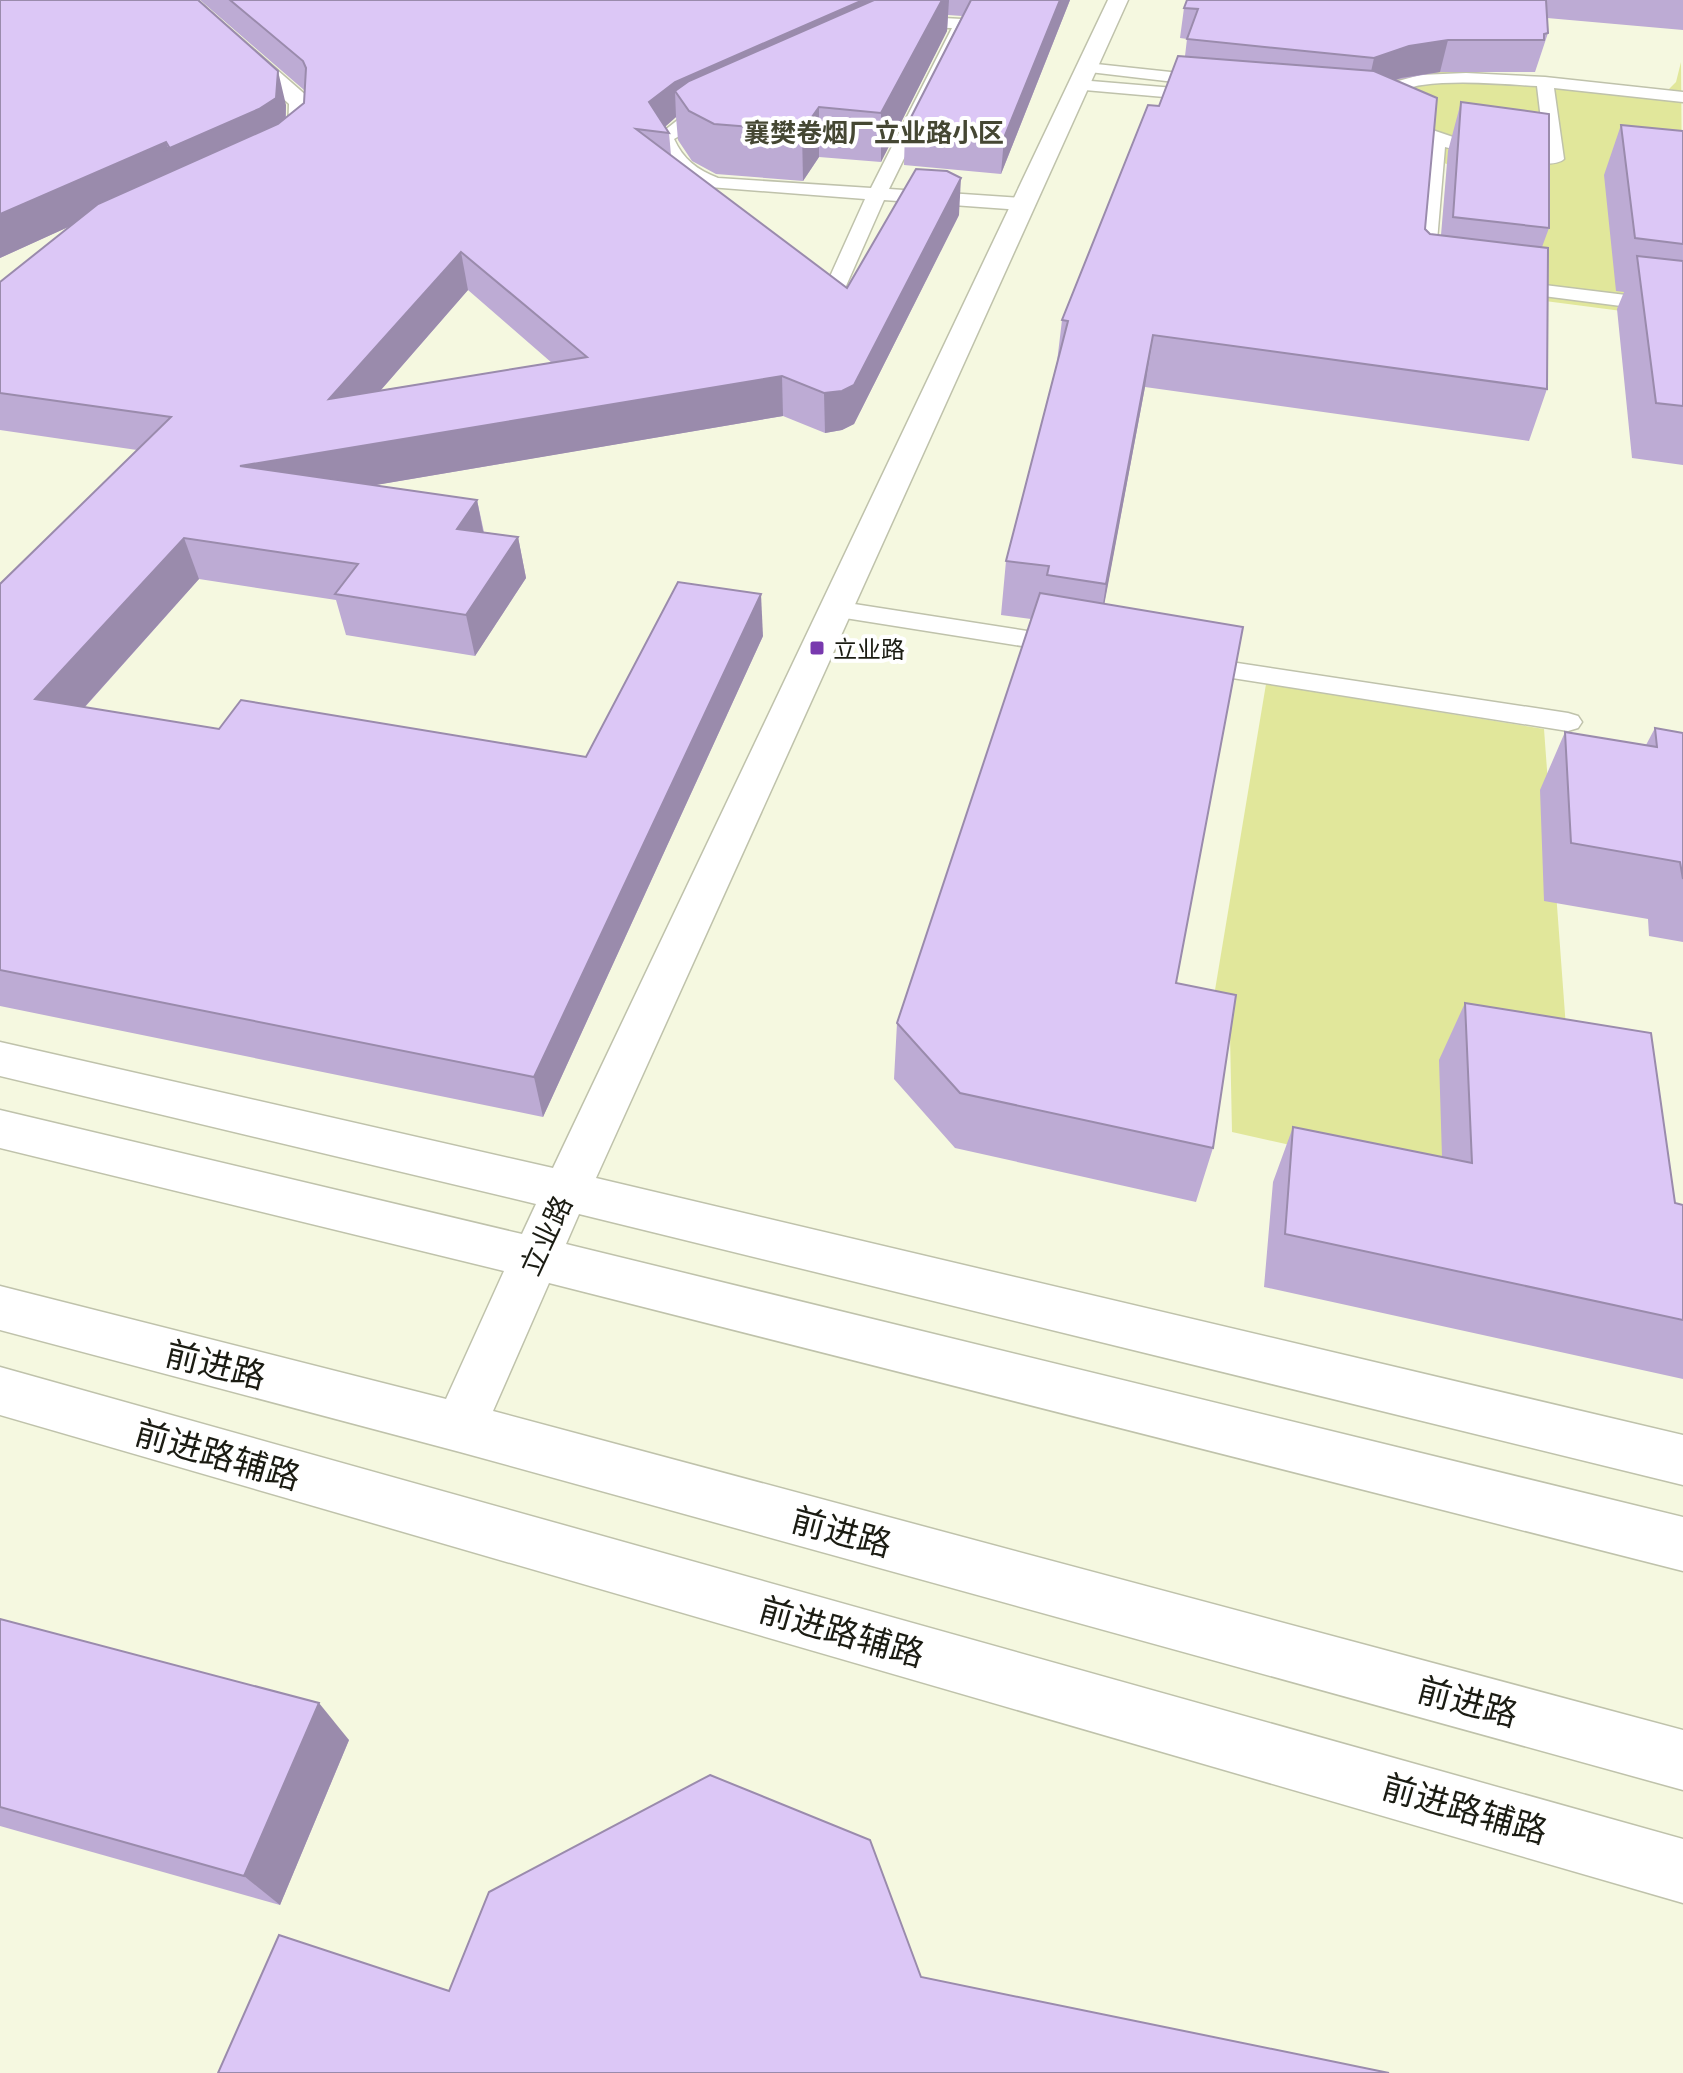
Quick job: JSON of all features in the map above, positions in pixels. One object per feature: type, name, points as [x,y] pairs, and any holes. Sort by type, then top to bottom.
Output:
[{"type":"street","points":[[185,0],[300,102],[299,136],[278,152],[250,165]]},
{"type":"street","name":"立业路","points":[[460,1427],[535,1258],[1118,0]]},
{"type":"street","points":[[0,1059],[566,1191],[1683,1460]]},
{"type":"street","points":[[0,1129],[535,1258],[1683,1544]]},
{"type":"street","name":"前进路","points":[[0,1308],[460,1427],[1683,1760]]},
{"type":"street","name":"前进路辅路","points":[[0,1391],[1683,1871]]},
{"type":"lane","points":[[797,265],[832,295],[877,194],[962,24],[907,21],[879,34]]},
{"type":"lane","points":[[1083,76],[1229,90]]},
{"type":"lane","points":[[1337,95],[1369,98],[1387,88],[1419,80],[1545,82],[1683,97]]},
{"type":"lane","points":[[1352,108],[1367,109],[1437,141],[1479,150],[1555,159],[1545,82]]},
{"type":"lane","points":[[728,206],[672,156],[664,138],[685,123],[740,97]]},
{"type":"lane","points":[[1437,141],[1424,277],[1439,279]]},
{"type":"lane","points":[[693,176],[716,183],[1023,204]]},
{"type":"lane","points":[[1485,284],[1683,308]]},
{"type":"lane","points":[[835,609],[1100,650]]},
{"type":"lane","points":[[1162,660],[1568,722]]},
{"type":"green space","points":[[1681,62],[1683,319],[1438,287],[1452,167],[1367,121],[1398,65],[1668,90],[1676,82]]},
{"type":"green space","points":[[1266,684],[1544,729],[1568,1055],[1456,1182],[1232,1132],[1230,1035],[1208,1032]]},
{"type":"building","points":[[0,0],[198,0],[278,71],[276,98],[259,109],[163,151],[169,147],[166,142],[0,214]]},
{"type":"building","points":[[230,0],[863,0],[675,82],[649,102],[669,133],[636,129],[847,288],[916,169],[947,171],[961,178],[854,385],[842,391],[824,393],[782,376],[240,466],[477,500],[457,529],[518,537],[466,615],[335,594],[358,564],[184,538],[35,699],[219,729],[241,700],[586,757],[678,582],[761,594],[534,1077],[0,970],[0,584],[171,417],[0,393],[0,282],[98,204],[278,124],[304,103],[306,68],[303,61]],"holes":[[[461,252],[587,357],[329,399]]]},
{"type":"building","points":[[874,0],[942,0],[881,113],[819,107],[802,131],[714,124],[689,111],[675,91],[689,81]]},
{"type":"building","points":[[971,0],[1060,0],[1004,138],[905,129]]},
{"type":"building","points":[[1187,0],[1546,0],[1548,33],[1544,34],[1544,40],[1448,40],[1409,46],[1374,58],[1187,39],[1198,9],[1184,8]]},
{"type":"building","points":[[1178,56],[1374,71],[1437,98],[1425,229],[1430,234],[1548,248],[1547,389],[1153,335],[1106,584],[1047,575],[1049,566],[1006,561],[1068,321],[1062,320],[1148,105],[1159,106]]},
{"type":"building","points":[[1461,102],[1549,114],[1549,228],[1453,217]]},
{"type":"building","points":[[1621,125],[1683,131],[1683,244],[1635,238]]},
{"type":"building","points":[[1637,256],[1683,261],[1683,406],[1656,403]]},
{"type":"building","points":[[1040,593],[1243,627],[1176,983],[1236,995],[1213,1148],[960,1093],[897,1023]]},
{"type":"building","points":[[1655,728],[1683,733],[1683,879],[1680,862],[1571,843],[1565,732],[1657,747]]},
{"type":"building","points":[[1465,1003],[1651,1033],[1675,1203],[1683,1205],[1683,1320],[1285,1234],[1293,1127],[1472,1163]]},
{"type":"building","points":[[0,1619],[319,1703],[244,1876],[0,1807]]},
{"type":"building","points":[[710,1775],[870,1840],[921,1977],[1389,2073],[218,2073],[279,1935],[449,1991],[489,1892]]},
{"type":"place","name":"立业路","points":[[817,648]]},
{"type":"district","name":"襄樊卷烟厂立业路小区","points":[[874,132]]}]
